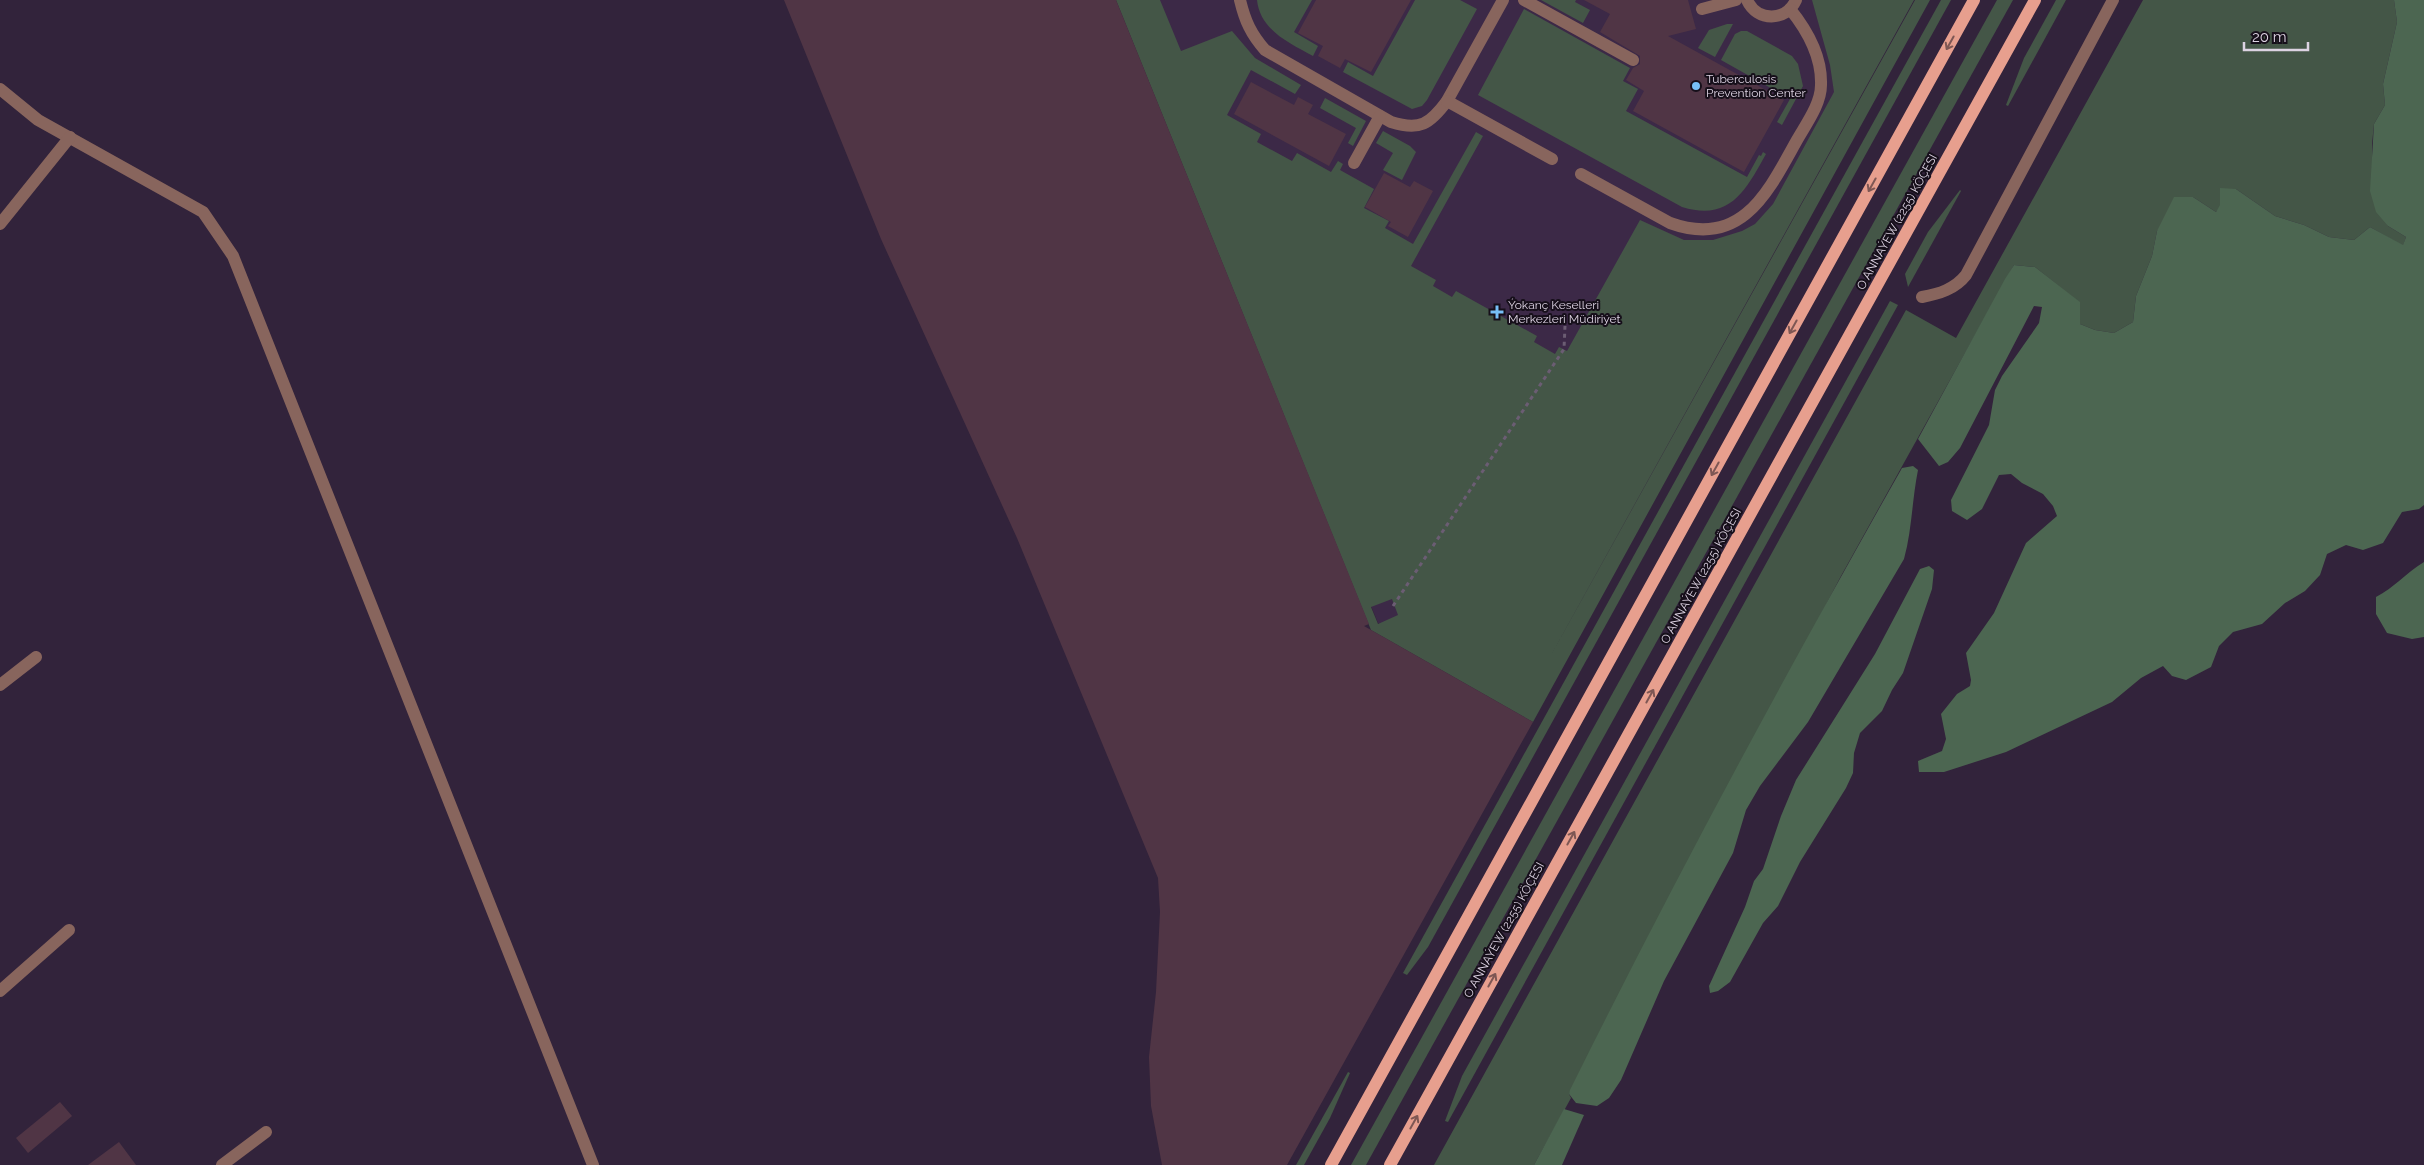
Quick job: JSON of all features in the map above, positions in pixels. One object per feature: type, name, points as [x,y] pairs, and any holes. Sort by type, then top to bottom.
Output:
[{"type":"main road","points":[[1331,1165],[1974,0]]},
{"type":"main road","name":"O ANNAÝEW (2255) KÖÇESI","points":[[1390,1165],[2035,0]]},
{"type":"street","points":[[1240,0],[1244,18],[1251,35],[1265,50],[1380,116],[1407,127],[1422,126],[1436,116],[1447,101],[1503,0]]},
{"type":"street","points":[[1524,0],[1633,60]]},
{"type":"street","points":[[1702,9],[1736,0]]},
{"type":"street","points":[[1581,174],[1670,223],[1682,227],[1694,229],[1717,227],[1737,221],[1748,214],[1767,194],[1813,112],[1822,86],[1816,56],[1793,4],[1780,16],[1771,17],[1755,12],[1747,0]]},
{"type":"street","points":[[1922,296],[1936,294],[1950,288],[1959,283],[1966,275],[2113,0]]},
{"type":"street","points":[[0,89],[38,120],[203,212],[233,256],[593,1165]]},
{"type":"street","points":[[1447,101],[1552,158]]},
{"type":"street","points":[[1354,163],[1380,116]]},
{"type":"street","points":[[0,224],[70,137]]},
{"type":"street","points":[[0,685],[36,657]]},
{"type":"street","points":[[0,991],[69,930]]},
{"type":"street","points":[[222,1165],[266,1132]]},
{"type":"path","points":[[1393,606],[1564,348],[1565,326]]},
{"type":"shaded area","name":"Ýokanç Keselleri Merkezleri Müdiriýet","points":[[1126,0],[1914,0],[1524,703],[1378,623]]},
{"type":"green space","points":[[1116,0],[1160,0],[1181,51],[1232,31],[1255,58],[1301,85],[1295,94],[1251,70],[1227,115],[1261,134],[1257,142],[1292,161],[1297,153],[1331,172],[1338,161],[1343,164],[1340,170],[1374,189],[1364,208],[1389,221],[1385,228],[1413,244],[1476,132],[1483,136],[1411,266],[1436,280],[1433,286],[1452,297],[1456,291],[1537,336],[1534,342],[1555,354],[1559,347],[1567,351],[1640,220],[1684,240],[1713,240],[1742,231],[1755,224],[1773,204],[1834,92],[1830,65],[1812,0],[1914,0],[1545,666],[1915,0],[1930,0],[1533,722],[1371,630]],"holes":[[[1392,599],[1398,615],[1378,624],[1371,607]]]},
{"type":"green space","points":[[1257,0],[1312,0],[1294,32],[1318,46],[1313,56],[1277,34],[1270,27],[1259,10]]},
{"type":"green space","points":[[1415,0],[1460,0],[1477,9],[1427,100],[1422,106],[1412,109],[1343,72],[1348,62],[1373,76]]},
{"type":"green space","points":[[1541,0],[1576,0],[1575,2],[1590,10],[1583,23]]},
{"type":"green space","points":[[1941,0],[1951,0],[1428,947],[1407,975],[1403,973]]},
{"type":"green space","points":[[1997,0],[2013,0],[1366,1165],[1351,1165]]},
{"type":"green space","points":[[2056,0],[2066,0],[2008,106],[2006,105],[2024,58]]},
{"type":"green space","points":[[2143,0],[2394,0],[2397,22],[2383,84],[2385,105],[2374,124],[2372,163],[2388,226],[2406,237],[2403,246],[2370,227],[2354,240],[2329,237],[2304,225],[2275,216],[2236,189],[2216,212],[2193,197],[2157,231],[2152,256],[2136,296],[2133,322],[2114,333],[2095,330],[2080,324],[2079,302],[2035,267],[2014,265],[1841,576],[1569,1094],[1571,1098],[1534,1165],[1434,1165],[1906,310],[1956,338]]},
{"type":"green space","points":[[2394,0],[2424,0],[2424,505],[2419,509],[2402,512],[2383,543],[2363,550],[2346,545],[2327,554],[2320,575],[2305,591],[2285,603],[2262,624],[2233,632],[2219,646],[2211,667],[2186,680],[2172,676],[2163,666],[2141,678],[2112,702],[2006,752],[1944,772],[1919,772],[1918,761],[1942,751],[1946,739],[1941,714],[1957,694],[1970,686],[1971,680],[1966,653],[1994,613],[2026,543],[2057,516],[2053,506],[2043,494],[2022,483],[2011,474],[1999,475],[1982,509],[1967,520],[1952,511],[1951,500],[1989,425],[1995,390],[2002,376],[2039,323],[2042,307],[2034,306],[1960,448],[1948,462],[1939,466],[1918,439],[2005,279],[2014,265],[2035,267],[2080,302],[2080,324],[2095,330],[2114,333],[2133,322],[2136,296],[2152,256],[2157,231],[2174,197],[2193,197],[2216,212],[2220,205],[2220,188],[2236,189],[2275,216],[2304,225],[2329,237],[2354,240],[2370,227],[2403,245],[2406,237],[2388,226],[2376,212],[2370,191],[2374,124],[2385,105],[2383,84],[2397,22]]},
{"type":"green space","points":[[1524,9],[1630,68],[1623,81],[1638,89],[1626,111],[1747,177],[1759,155],[1761,156],[1763,152],[1766,154],[1743,191],[1735,200],[1713,210],[1699,211],[1682,207],[1478,95]]},
{"type":"green space","points":[[1733,24],[1715,57],[1698,48],[1709,30]]},
{"type":"green space","points":[[1747,31],[1792,56],[1798,64],[1803,86],[1782,125],[1777,122],[1790,99],[1721,60],[1735,34]]},
{"type":"green space","points":[[1325,98],[1366,121],[1353,146],[1348,143],[1356,128],[1320,108]]},
{"type":"green space","points":[[1383,131],[1410,146],[1416,152],[1402,180],[1383,170],[1393,153],[1376,143]]},
{"type":"green space","points":[[1960,190],[1908,287],[1905,274],[1928,232]]},
{"type":"green space","points":[[1890,301],[1898,305],[1448,1122],[1445,1121],[1462,1076]]},
{"type":"green space","points":[[1913,466],[1918,470],[1909,537],[1904,559],[1808,722],[1760,786],[1746,810],[1733,853],[1664,981],[1621,1080],[1609,1098],[1597,1106],[1576,1103],[1569,1094],[1570,1090],[1690,855],[1773,700],[1902,468]]},
{"type":"green space","points":[[2424,562],[2424,637],[2412,639],[2387,633],[2376,614],[2376,597]]},
{"type":"green space","points":[[1929,566],[1934,570],[1932,589],[1903,673],[1882,711],[1860,733],[1854,753],[1853,773],[1846,788],[1800,862],[1778,906],[1763,923],[1730,982],[1718,991],[1710,993],[1709,986],[1745,907],[1754,881],[1763,869],[1781,816],[1796,780],[1875,654],[1920,569]]},
{"type":"green space","points":[[1348,1072],[1350,1073],[1330,1118],[1304,1165],[1296,1165]]},
{"type":"green space","points":[[1564,1109],[1584,1115],[1562,1165],[1534,1165]]},
{"type":"building","points":[[784,0],[1116,0],[1369,624],[1364,626],[1533,722],[1287,1165],[1162,1165],[1151,1106],[1149,1057],[1156,992],[1160,912],[1158,878],[1017,538],[881,239]]},
{"type":"building","points":[[1316,0],[1411,0],[1371,72],[1345,59],[1340,68],[1318,56],[1323,46],[1298,33]]},
{"type":"building","name":"Tuberculosis Prevention Center","points":[[1584,0],[1688,0],[1696,29],[1668,36],[1784,100],[1744,172],[1633,111],[1644,91],[1626,80],[1633,68],[1640,64],[1640,56],[1600,32],[1610,14]]},
{"type":"building","points":[[1251,82],[1294,105],[1298,97],[1313,105],[1308,114],[1346,134],[1329,166],[1234,114]]},
{"type":"building","points":[[1384,173],[1410,187],[1414,181],[1433,191],[1408,237],[1388,226],[1391,222],[1365,207]]},
{"type":"building","points":[[60,1102],[72,1116],[28,1153],[16,1138]]},
{"type":"building","points":[[119,1142],[136,1165],[88,1165]]},
{"type":"place","name":"Tuberculosis Prevention Center","points":[[1696,86]]},
{"type":"place","name":"Ýokanç Keselleri Merkezleri Müdiriýet","points":[[1497,312]]}]
